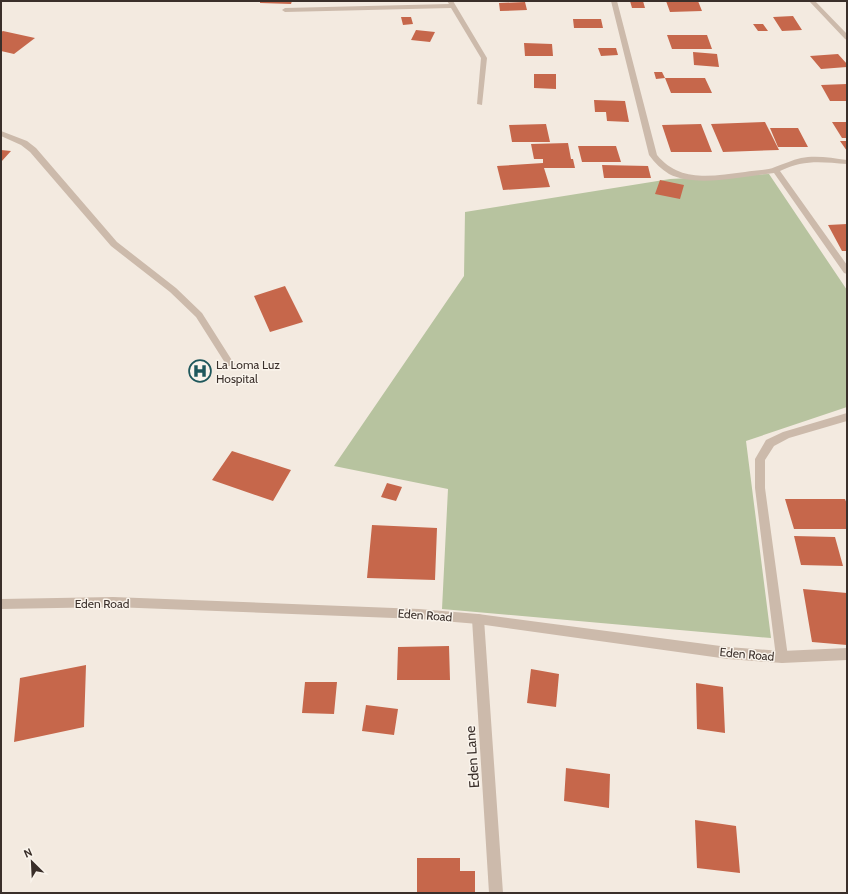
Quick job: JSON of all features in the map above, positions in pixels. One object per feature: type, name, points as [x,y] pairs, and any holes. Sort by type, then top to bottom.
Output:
[{"type":"street","points":[[614,1],[653,155],[661,165],[673,173],[689,177],[712,178],[776,170],[788,164],[802,160],[817,159],[847,162]]},
{"type":"street","points":[[812,1],[847,38]]},
{"type":"street","points":[[285,10],[451,4],[484,58],[480,104]]},
{"type":"street","points":[[1,133],[24,143],[33,150],[114,244],[173,290],[199,315],[230,364]]},
{"type":"street","points":[[776,170],[847,271]]},
{"type":"street","points":[[782,657],[760,488],[760,459],[770,443],[786,435],[847,417]]},
{"type":"street","name":"Eden Road","points":[[1,604],[129,602],[419,614],[478,619],[728,653],[782,657],[847,654]]},
{"type":"street","name":"Eden Lane","points":[[478,619],[496,893]]},
{"type":"green space","points":[[769,174],[847,290],[847,407],[746,441],[771,638],[442,609],[448,489],[334,466],[464,276],[465,212],[670,179]]},
{"type":"building","points":[[260,1],[292,1],[291,4],[260,3]]},
{"type":"building","points":[[630,1],[643,1],[645,8],[632,8]]},
{"type":"building","points":[[666,1],[698,1],[702,11],[670,12]]},
{"type":"building","points":[[525,2],[527,10],[500,11],[499,3]]},
{"type":"building","points":[[793,16],[802,30],[782,31],[773,17]]},
{"type":"building","points":[[401,17],[411,17],[413,24],[403,25]]},
{"type":"building","points":[[573,19],[601,19],[603,28],[574,28]]},
{"type":"building","points":[[753,24],[763,24],[768,31],[758,31]]},
{"type":"building","points":[[416,30],[435,32],[430,42],[411,40]]},
{"type":"building","points":[[3,31],[35,38],[14,54],[1,51],[1,32]]},
{"type":"building","points":[[667,35],[707,35],[712,49],[672,49]]},
{"type":"building","points":[[524,43],[552,44],[553,56],[525,56]]},
{"type":"building","points":[[598,48],[616,48],[618,55],[601,56]]},
{"type":"building","points":[[693,52],[717,54],[719,67],[694,65]]},
{"type":"building","points":[[838,54],[847,64],[847,67],[821,69],[810,56]]},
{"type":"building","points":[[654,72],[662,72],[665,78],[656,79]]},
{"type":"building","points":[[534,74],[556,74],[556,89],[534,88]]},
{"type":"building","points":[[665,78],[705,78],[712,93],[671,93]]},
{"type":"building","points":[[847,84],[847,101],[830,101],[821,85]]},
{"type":"building","points":[[594,100],[625,101],[629,122],[607,121],[606,112],[595,112]]},
{"type":"building","points":[[765,122],[779,150],[723,152],[711,124]]},
{"type":"building","points":[[832,122],[847,122],[847,138],[842,138]]},
{"type":"building","points":[[546,124],[550,142],[512,142],[509,125]]},
{"type":"building","points":[[701,124],[712,152],[671,152],[662,125]]},
{"type":"building","points":[[770,128],[798,128],[808,147],[778,147]]},
{"type":"building","points":[[840,141],[847,141],[847,151]]},
{"type":"building","points":[[568,143],[571,159],[573,159],[575,168],[544,168],[550,187],[503,190],[497,166],[543,163],[543,159],[534,159],[531,144]]},
{"type":"building","points":[[578,146],[616,146],[621,162],[582,162]]},
{"type":"building","points":[[1,150],[11,151],[1,162]]},
{"type":"building","points":[[602,165],[648,166],[651,178],[604,178]]},
{"type":"building","points":[[660,180],[684,185],[680,199],[655,194]]},
{"type":"building","points":[[847,224],[847,251],[842,251],[828,225]]},
{"type":"building","points":[[285,286],[303,322],[270,332],[254,296]]},
{"type":"building","points":[[232,451],[291,470],[273,501],[212,480]]},
{"type":"building","points":[[387,483],[402,487],[396,501],[381,497]]},
{"type":"building","points":[[785,499],[845,499],[847,504],[847,529],[794,529]]},
{"type":"building","points":[[372,525],[437,528],[435,580],[367,578]]},
{"type":"building","points":[[794,536],[835,537],[843,566],[801,565]]},
{"type":"building","points":[[803,589],[847,593],[847,645],[812,642]]},
{"type":"building","points":[[449,646],[450,680],[397,680],[398,647]]},
{"type":"building","points":[[86,665],[84,727],[14,742],[20,678]]},
{"type":"building","points":[[531,669],[559,674],[556,707],[527,703]]},
{"type":"building","points":[[305,682],[337,682],[334,714],[302,713]]},
{"type":"building","points":[[696,683],[723,687],[725,733],[697,729]]},
{"type":"building","points":[[366,705],[398,709],[394,735],[362,731]]},
{"type":"building","points":[[566,768],[610,774],[609,808],[564,801]]},
{"type":"building","points":[[695,820],[736,826],[740,873],[697,868]]},
{"type":"building","points":[[417,858],[460,858],[460,871],[475,871],[475,893],[417,893]]},
{"type":"place","name":"La Loma Luz Hospital","points":[[200,371]]}]
